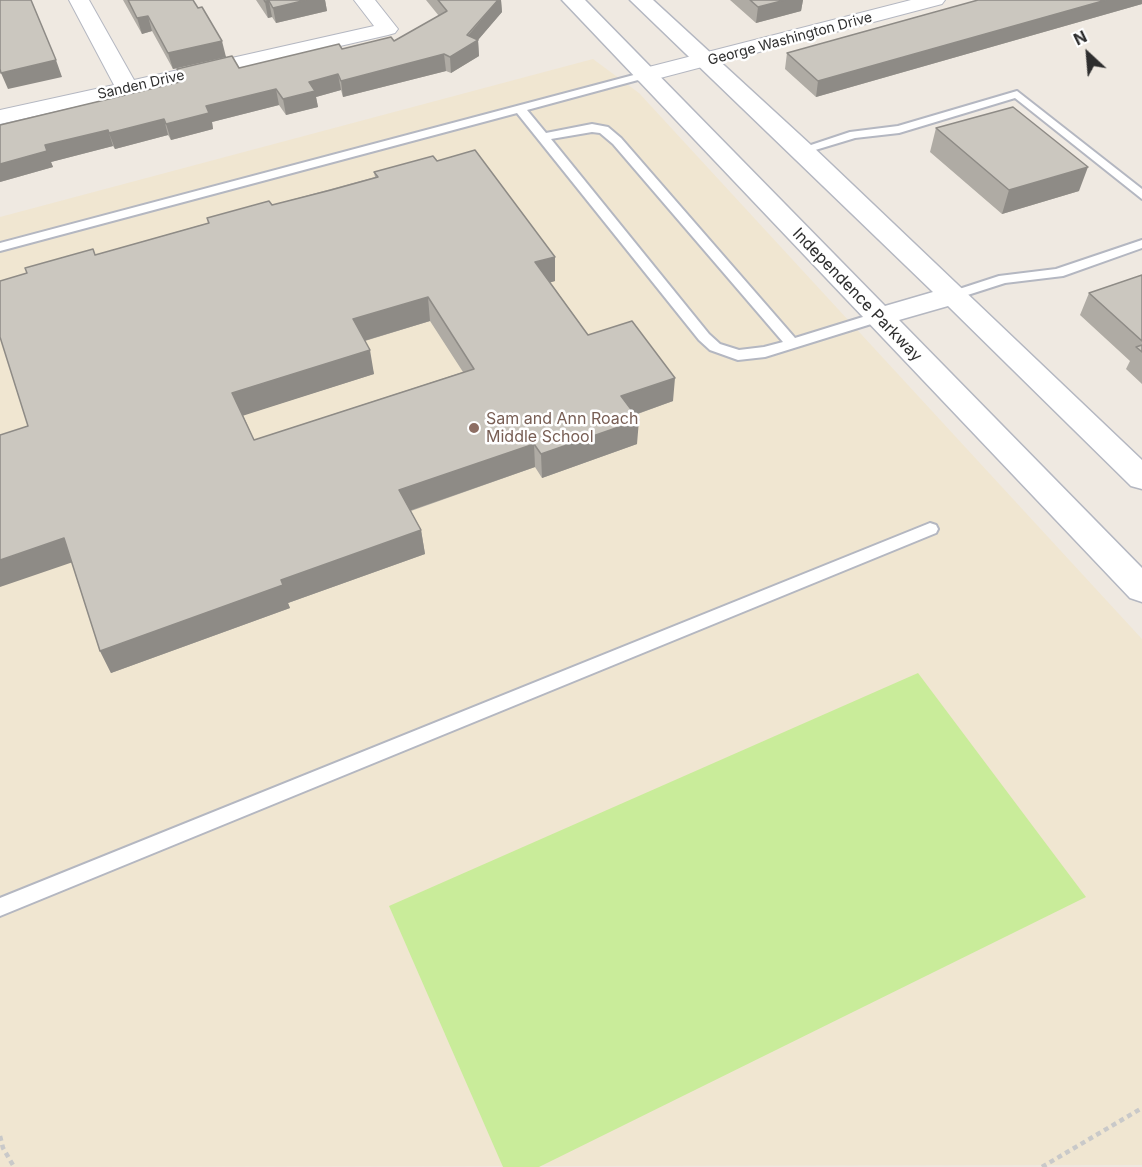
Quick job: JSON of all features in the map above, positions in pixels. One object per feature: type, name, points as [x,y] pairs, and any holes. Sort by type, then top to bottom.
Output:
[{"type":"main road","name":"Independence Parkway","points":[[573,0],[1142,589]]},
{"type":"main road","points":[[641,0],[802,150],[1142,478]]},
{"type":"main road","points":[[879,317],[952,296]]},
{"type":"street","points":[[79,0],[127,88]]},
{"type":"street","name":"Sanden Drive","points":[[0,117],[388,29],[364,0]]},
{"type":"street","points":[[841,0],[864,19]]},
{"type":"street","name":"George Washington Drive","points":[[645,75],[707,61],[935,0]]},
{"type":"lane","points":[[0,248],[645,75]]},
{"type":"lane","points":[[802,150],[854,135],[899,129],[1017,94],[1142,195]]},
{"type":"lane","points":[[519,109],[708,342],[726,353],[738,355],[765,352],[879,317]]},
{"type":"lane","points":[[542,137],[592,128],[604,130],[617,141],[793,344]]},
{"type":"lane","points":[[952,296],[1004,279],[1058,273],[1142,244]]},
{"type":"lane","points":[[0,907],[930,529]]},
{"type":"path","points":[[1042,1167],[1142,1108]]},
{"type":"path","points":[[0,1136],[3,1148],[14,1167]]},
{"type":"shaded area","name":"Sam and Ann Roach Middle School","points":[[593,59],[639,93],[1142,639],[1142,1165],[0,1167],[0,217]]},
{"type":"green space","points":[[918,673],[1086,897],[539,1167],[503,1167],[389,906]]},
{"type":"building","points":[[0,0],[31,0],[56,60],[1,73]]},
{"type":"building","points":[[128,0],[193,0],[198,8],[202,7],[222,41],[168,53],[148,16],[137,18]]},
{"type":"building","points":[[264,0],[306,0],[273,8],[269,1]]},
{"type":"building","points":[[438,0],[498,0],[467,35],[478,40],[450,57],[444,54],[341,81],[338,74],[309,82],[315,91],[283,99],[276,89],[206,106],[209,113],[166,124],[164,119],[109,133],[108,130],[45,145],[47,151],[0,164],[0,125],[184,81],[177,69],[232,56],[239,68],[339,44],[342,49],[391,37],[394,41],[447,11]]},
{"type":"building","points":[[750,0],[785,0],[758,7]]},
{"type":"building","points":[[978,0],[1106,0],[818,81],[787,53]]},
{"type":"building","points":[[1013,107],[1088,167],[1009,190],[936,128]]},
{"type":"building","name":"Sam and Ann Roach Middle School","points":[[475,150],[555,257],[535,262],[588,335],[632,321],[675,378],[621,396],[639,420],[541,454],[534,444],[399,490],[421,530],[281,580],[283,585],[100,651],[64,538],[0,560],[0,435],[28,426],[0,337],[0,281],[27,273],[25,268],[93,249],[95,255],[209,223],[207,218],[269,201],[272,205],[378,177],[374,172],[433,156],[437,161]],"holes":[[[428,297],[474,369],[254,440],[232,393],[370,350],[353,319]]]},
{"type":"building","points":[[1142,275],[1142,341],[1089,293]]},
{"type":"place","name":"Sam and Ann Roach Middle School","points":[[474,428]]}]
